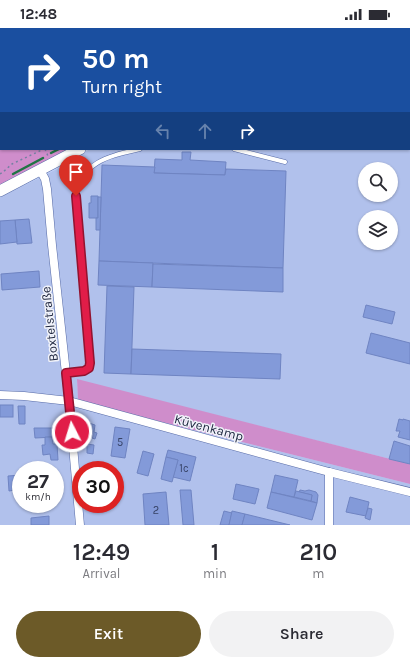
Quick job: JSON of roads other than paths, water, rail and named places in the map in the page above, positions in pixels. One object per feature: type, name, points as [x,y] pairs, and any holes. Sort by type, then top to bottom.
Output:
[{"type":"main road","points":[[0,191],[78,150]]},
{"type":"street","name":"Boxtelstraße","points":[[40,170],[45,179],[47,189],[70,401],[80,525]]},
{"type":"street","name":"Küvenkamp","points":[[0,395],[70,401],[329,472],[410,492]]},
{"type":"street","points":[[329,472],[329,525]]},
{"type":"lane","points":[[66,373],[84,371],[89,368],[90,363],[76,196],[78,188],[84,175],[94,164],[136,150]]},
{"type":"lane","points":[[238,150],[285,162]]},
{"type":"waterway","points":[[51,153],[57,150]]},
{"type":"waterway","points":[[13,174],[43,158]]}]
